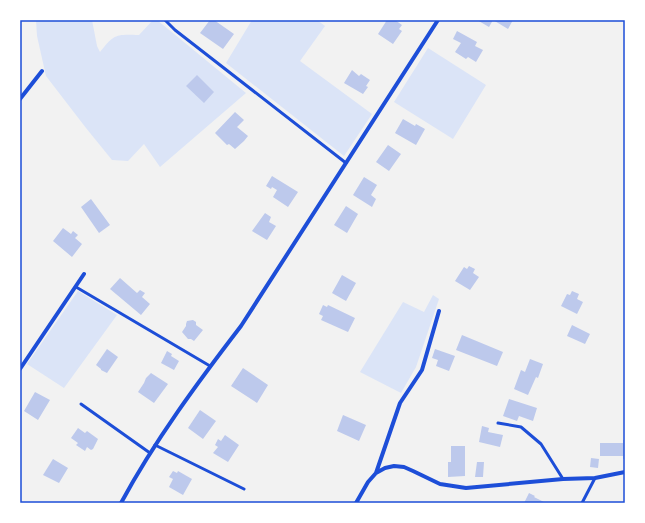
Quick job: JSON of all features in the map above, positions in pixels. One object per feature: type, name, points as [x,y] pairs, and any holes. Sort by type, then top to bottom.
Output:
[{"type":"street","points":[[121,503],[137,473],[155,445],[210,366],[241,326],[438,20]]},
{"type":"street","points":[[20,99],[42,71]]},
{"type":"street","points":[[20,369],[84,274]]},
{"type":"street","points":[[376,473],[400,403],[422,370],[439,311]]},
{"type":"street","points":[[356,503],[368,482],[376,473],[385,468],[394,466],[404,467],[440,484],[466,488],[563,478],[595,478],[625,472]]},
{"type":"lane","points":[[165,20],[175,30],[346,163]]},
{"type":"lane","points":[[76,287],[210,366]]},
{"type":"lane","points":[[81,404],[150,453]]},
{"type":"lane","points":[[498,422],[521,427],[541,444],[563,478]]},
{"type":"lane","points":[[155,445],[244,489]]},
{"type":"lane","points":[[582,503],[595,478]]},
{"type":"shaded area","points":[[36,20],[92,20],[97,46],[100,52],[112,38],[120,35],[139,35],[153,20],[157,20],[246,93],[160,167],[144,144],[128,161],[112,160],[46,76],[37,36]]},
{"type":"shaded area","points":[[252,20],[317,20],[325,26],[300,61],[372,114],[344,156],[226,63]]},
{"type":"shaded area","points":[[428,48],[486,85],[453,139],[394,102]]},
{"type":"shaded area","points":[[78,291],[117,315],[64,388],[27,364]]},
{"type":"shaded area","points":[[433,295],[439,299],[416,367],[401,393],[360,372],[403,302],[424,312]]},
{"type":"building","points":[[210,20],[214,20],[234,34],[223,49],[200,33]]},
{"type":"building","points":[[387,20],[395,20],[402,25],[399,29],[402,31],[393,44],[378,34]]},
{"type":"building","points":[[477,20],[493,20],[489,27]]},
{"type":"building","points":[[493,20],[513,20],[508,29]]},
{"type":"building","points":[[457,31],[477,42],[475,46],[483,50],[476,62],[468,57],[466,59],[455,52],[461,43],[453,39]]},
{"type":"building","points":[[352,70],[359,76],[361,74],[370,80],[366,86],[368,87],[363,94],[344,83]]},
{"type":"building","points":[[197,75],[214,92],[204,103],[186,86]]},
{"type":"building","points":[[235,112],[244,120],[237,127],[248,136],[235,149],[229,144],[227,145],[215,133]]},
{"type":"building","points":[[403,119],[415,126],[416,124],[425,129],[416,145],[395,133]]},
{"type":"building","points":[[388,145],[401,154],[389,171],[376,162]]},
{"type":"building","points":[[272,176],[298,192],[288,207],[273,197],[277,190],[266,186]]},
{"type":"building","points":[[364,177],[377,185],[371,195],[376,199],[372,207],[353,195]]},
{"type":"building","points":[[91,199],[110,225],[99,233],[81,207]]},
{"type":"building","points":[[346,206],[358,214],[347,233],[334,225]]},
{"type":"building","points":[[265,213],[271,217],[269,222],[276,226],[267,240],[252,231]]},
{"type":"building","points":[[63,228],[71,234],[73,231],[78,235],[75,238],[82,244],[72,257],[53,241]]},
{"type":"building","points":[[469,266],[475,269],[473,273],[479,277],[470,290],[455,281],[464,267],[467,269]]},
{"type":"building","points":[[342,275],[356,283],[346,301],[332,293]]},
{"type":"building","points":[[120,278],[137,293],[140,290],[145,293],[142,297],[150,304],[141,315],[110,289]]},
{"type":"building","points":[[572,291],[579,294],[577,299],[583,302],[577,314],[561,306],[567,294],[570,295]]},
{"type":"building","points":[[323,305],[327,307],[328,305],[355,318],[348,332],[321,320],[323,316],[319,314]]},
{"type":"building","points":[[193,320],[196,322],[196,325],[203,330],[194,341],[188,339],[182,332],[187,321]]},
{"type":"building","points":[[572,325],[590,334],[585,344],[567,336]]},
{"type":"building","points":[[462,335],[503,352],[497,366],[456,350]]},
{"type":"building","points":[[107,349],[118,357],[107,373],[96,365]]},
{"type":"building","points":[[435,349],[455,356],[449,371],[436,366],[438,360],[432,358]]},
{"type":"building","points":[[167,351],[172,354],[171,356],[179,361],[174,370],[161,363]]},
{"type":"building","points":[[530,359],[543,364],[538,378],[536,377],[528,395],[514,389],[521,370],[525,372]]},
{"type":"building","points":[[243,368],[268,385],[257,403],[231,386]]},
{"type":"building","points":[[151,373],[168,384],[154,403],[138,392],[146,378]]},
{"type":"building","points":[[35,392],[50,400],[38,420],[24,411]]},
{"type":"building","points":[[509,399],[537,408],[533,421],[519,416],[517,421],[503,416]]},
{"type":"building","points":[[200,410],[216,421],[203,439],[188,428]]},
{"type":"building","points":[[343,415],[366,425],[359,441],[337,431]]},
{"type":"building","points":[[482,426],[489,428],[488,432],[503,435],[500,447],[479,442]]},
{"type":"building","points":[[78,428],[85,433],[87,431],[98,439],[93,449],[91,450],[87,447],[85,451],[76,445],[78,443],[71,438]]},
{"type":"building","points":[[225,435],[239,445],[228,462],[213,453],[218,447],[215,445],[218,439],[221,441]]},
{"type":"building","points":[[623,440],[625,440],[625,459],[623,459],[623,456],[600,456],[600,443],[623,443]]},
{"type":"building","points":[[451,446],[465,446],[465,476],[448,477],[448,462],[451,462]]},
{"type":"building","points":[[591,458],[599,459],[598,468],[590,467]]},
{"type":"building","points":[[53,459],[68,468],[59,483],[43,475]]},
{"type":"building","points":[[477,462],[484,462],[483,477],[475,477]]},
{"type":"building","points":[[173,471],[177,473],[178,471],[192,479],[183,495],[169,487],[173,479],[169,477]]},
{"type":"building","points":[[529,493],[535,496],[534,497],[546,503],[524,503]]}]
